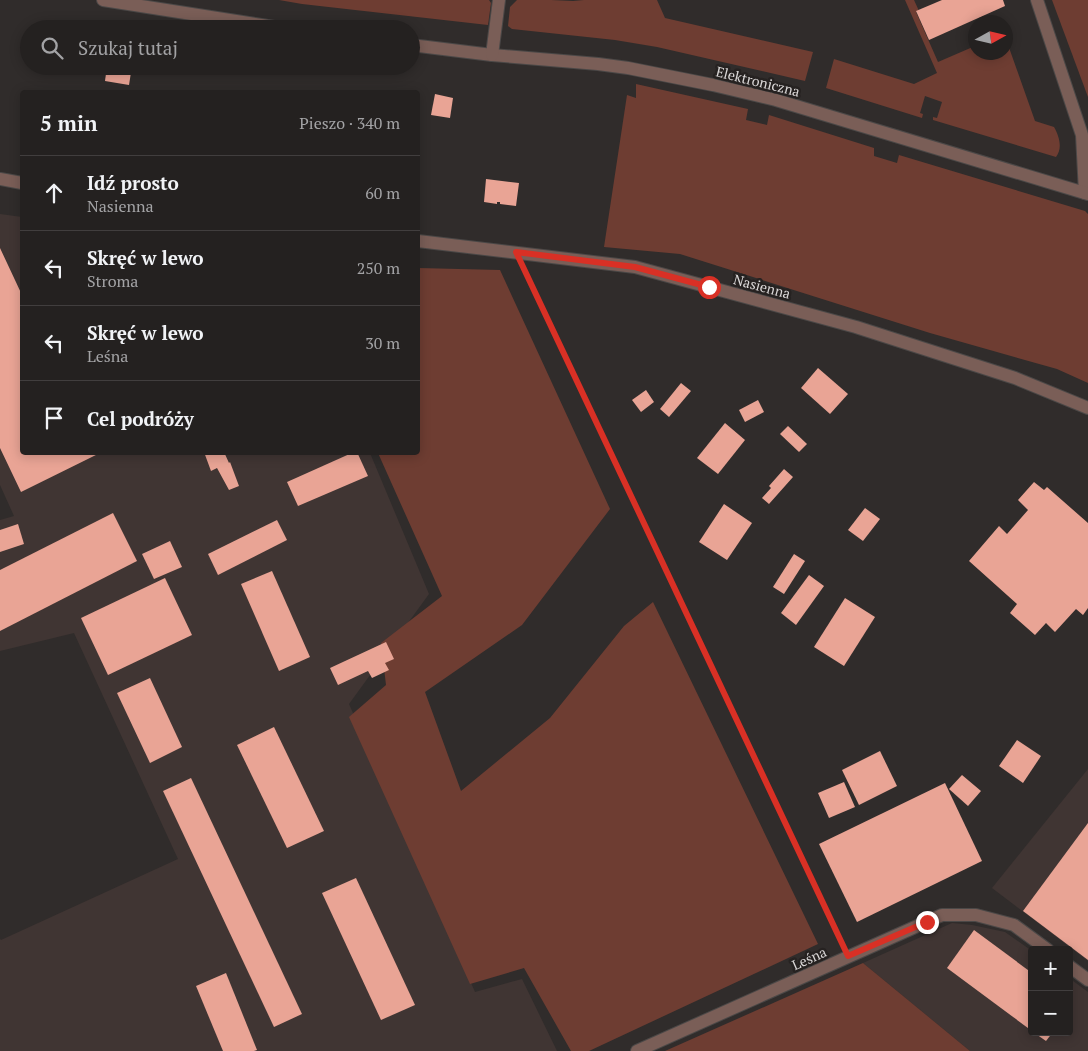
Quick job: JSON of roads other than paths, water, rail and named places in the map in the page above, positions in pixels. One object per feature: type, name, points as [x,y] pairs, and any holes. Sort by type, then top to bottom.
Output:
[{"type":"street","points":[[103,0],[230,20]]},
{"type":"street","points":[[492,55],[500,0]]},
{"type":"street","points":[[1037,0],[1082,135],[1087,194]]},
{"type":"street","name":"Elektroniczna","points":[[420,46],[628,68],[672,76],[767,98],[1087,194]]},
{"type":"street","points":[[0,179],[20,183]]},
{"type":"street","name":"Nasienna","points":[[420,241],[635,267],[856,327],[1015,378],[1088,408]]},
{"type":"street","name":"Leśna","points":[[638,1051],[942,915],[976,914],[1014,925],[1043,946]]},
{"type":"street","points":[[1073,969],[1088,980]]}]
